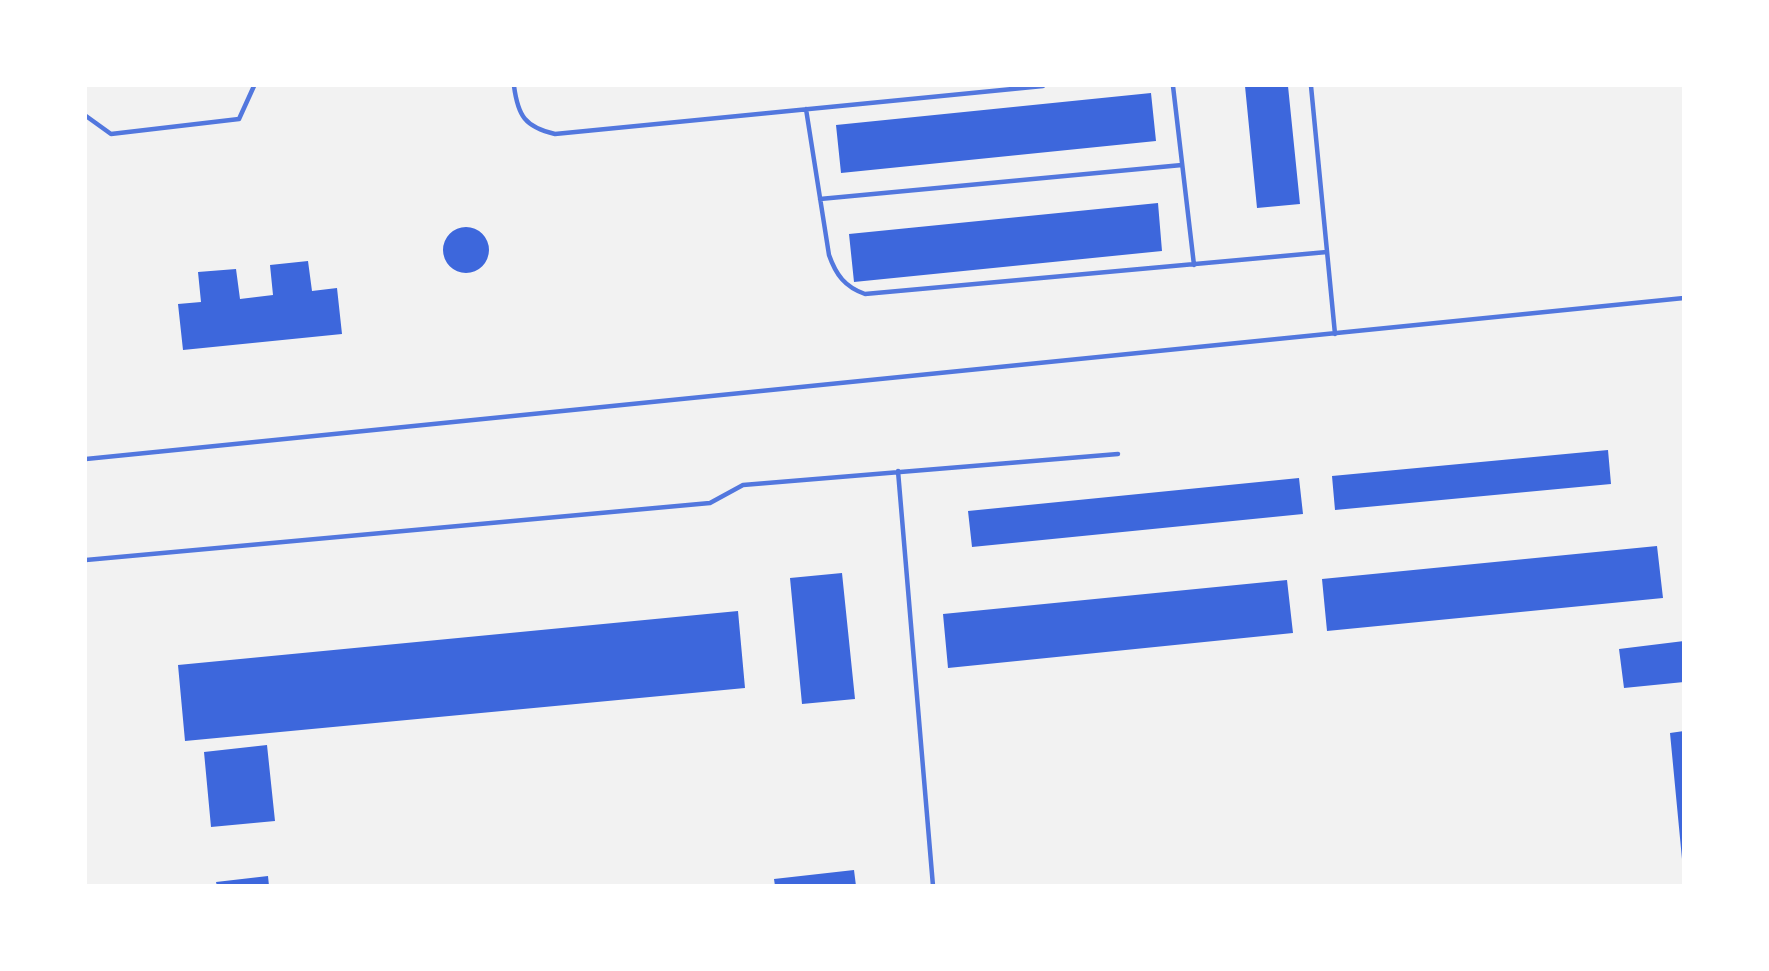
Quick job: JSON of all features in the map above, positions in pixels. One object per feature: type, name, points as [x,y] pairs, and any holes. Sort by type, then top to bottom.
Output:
[{"type":"lane","points":[[86,116],[111,134],[239,119],[254,86]]},
{"type":"lane","points":[[514,86],[520,112],[528,124],[541,131],[555,134],[1042,86]]},
{"type":"lane","points":[[1173,86],[1194,265]]},
{"type":"lane","points":[[1311,86],[1335,334]]},
{"type":"lane","points":[[806,109],[829,255],[842,280],[852,290],[865,294],[1327,252]]},
{"type":"lane","points":[[820,199],[1182,165]]},
{"type":"lane","points":[[86,459],[1683,298]]},
{"type":"lane","points":[[86,560],[710,503],[743,485],[1118,454]]},
{"type":"lane","points":[[898,471],[933,885]]},
{"type":"building","points":[[1245,86],[1288,86],[1300,204],[1257,208]]},
{"type":"building","points":[[1151,93],[1156,141],[841,173],[836,125]]},
{"type":"building","points":[[1158,203],[1162,251],[854,282],[849,234]]},
{"type":"building","points":[[466,227],[482,234],[489,250],[482,266],[466,273],[450,266],[443,250],[450,234]]},
{"type":"building","points":[[308,261],[312,291],[337,288],[342,334],[183,350],[178,304],[201,302],[198,272],[236,269],[240,299],[273,295],[270,265]]},
{"type":"building","points":[[1608,450],[1611,484],[1335,510],[1332,476]]},
{"type":"building","points":[[1299,478],[1303,514],[972,547],[968,511]]},
{"type":"building","points":[[1657,546],[1663,598],[1327,631],[1322,579]]},
{"type":"building","points":[[842,573],[855,699],[802,704],[790,578]]},
{"type":"building","points":[[1287,580],[1293,633],[948,668],[943,614]]},
{"type":"building","points":[[738,611],[745,688],[185,741],[178,665]]},
{"type":"building","points":[[1684,641],[1684,682],[1624,688],[1619,649]]},
{"type":"building","points":[[1684,731],[1684,859],[1682,859],[1670,733]]},
{"type":"building","points":[[267,745],[275,821],[211,827],[204,752]]},
{"type":"building","points":[[854,870],[856,886],[775,886],[774,879]]},
{"type":"building","points":[[268,876],[269,886],[217,886],[216,882]]}]
